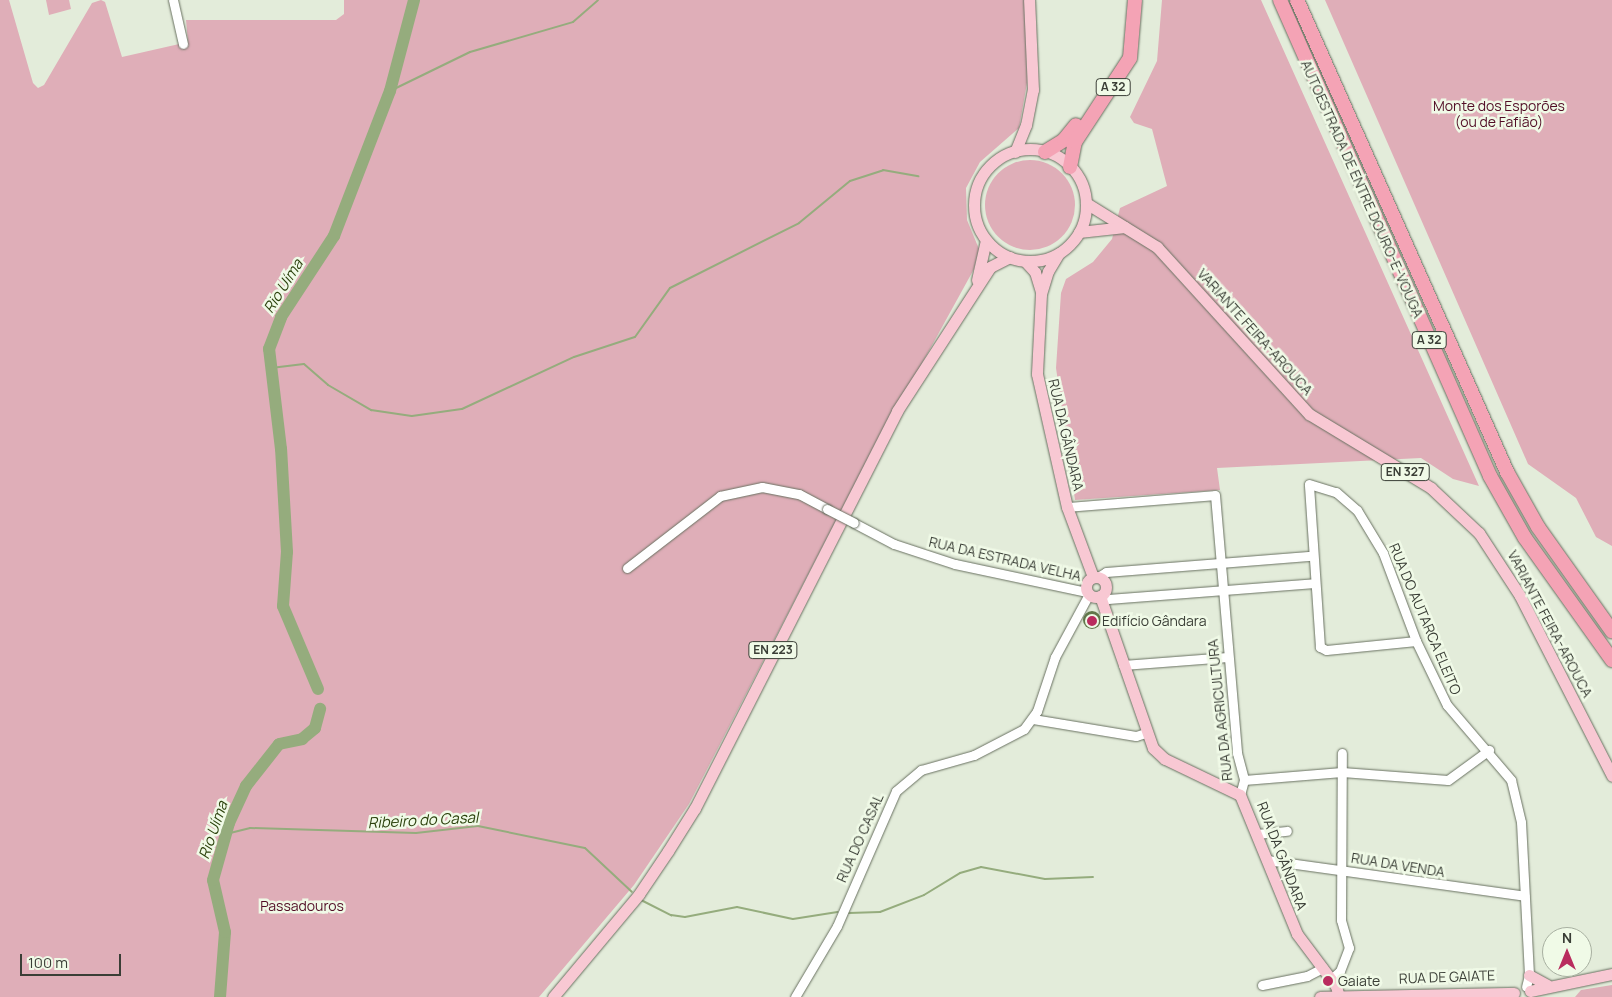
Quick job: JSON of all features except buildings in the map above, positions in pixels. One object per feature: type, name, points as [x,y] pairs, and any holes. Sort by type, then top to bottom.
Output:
[{"type":"highway","name":"A 32","points":[[1040,151],[1064,140],[1118,67],[1126,41],[1126,0]]},
{"type":"highway","name":"A 32","points":[[1070,166],[1074,142],[1130,58],[1137,16],[1135,0]]},
{"type":"highway","name":"AUTOESTRADA DE ENTRE DOURO-E-VOUGA","points":[[1280,0],[1490,476],[1525,538],[1612,660]]},
{"type":"highway","name":"AUTOESTRADA DE ENTRE DOURO-E-VOUGA","points":[[1297,0],[1507,472],[1538,527],[1612,631]]},
{"type":"main road","points":[[1015,152],[1026,125],[1033,82],[1029,0]]},
{"type":"main road","points":[[1026,125],[1040,151]]},
{"type":"main road","points":[[1040,151],[1070,166],[1081,183],[1086,203],[1079,232],[1059,253],[1025,261],[1010,257],[986,240],[977,222],[975,193],[990,167],[1015,152],[1040,151]]},
{"type":"main road","name":"VARIANTE FEIRA-AROUCA","points":[[1086,203],[1129,227],[1175,264],[1286,392],[1309,414],[1431,488],[1479,533],[1520,596],[1612,776]]},
{"type":"main road","points":[[1079,232],[1129,227]]},
{"type":"main road","name":"EN 223","points":[[974,289],[986,240]]},
{"type":"main road","name":"RUA DA GÂNDARA","points":[[1059,253],[1048,271],[1041,294],[1037,374],[1067,507],[1096,577],[1105,583],[1095,594],[1123,665],[1145,733],[1153,748],[1165,758],[1240,794],[1298,934],[1331,979],[1339,997]]},
{"type":"main road","name":"EN 223","points":[[553,997],[639,894],[695,808],[892,420],[974,289],[990,267],[1010,257]]},
{"type":"main road","name":"RUA DA GÂNDARA","points":[[1025,261],[1036,272],[1041,294]]},
{"type":"main road","points":[[1095,594],[1086,583],[1096,577]]},
{"type":"main road","name":"RUA DE GAIATE","points":[[1320,997],[1514,995],[1547,985],[1612,974]]},
{"type":"main road","points":[[1529,975],[1547,985]]},
{"type":"street","points":[[173,0],[183,44]]},
{"type":"street","name":"RUA DO AUTARCA ELEITO","points":[[1311,556],[1309,484],[1336,492],[1358,510],[1383,553],[1416,641],[1447,705],[1489,750],[1511,780],[1520,807],[1529,992]]},
{"type":"street","name":"RUA DA ESTRADA VELHA","points":[[627,568],[720,496],[762,487],[799,494],[894,544],[955,564],[1095,594],[1108,599],[1314,583]]},
{"type":"street","name":"RUA DA AGRICULTURA","points":[[1067,507],[1215,495],[1237,753],[1244,780],[1240,794]]},
{"type":"street","points":[[1096,577],[1106,572],[1311,556],[1322,650],[1416,641]]},
{"type":"street","points":[[1095,594],[1055,657],[1032,719],[1136,736],[1145,733]]},
{"type":"street","points":[[1123,665],[1228,657]]},
{"type":"street","name":"RUA DO CASAL","points":[[795,997],[837,926],[896,791],[921,770],[974,755],[1006,740],[1032,719]]},
{"type":"street","points":[[1244,780],[1342,772],[1448,780],[1489,750]]},
{"type":"street","points":[[1331,979],[1340,971],[1349,948],[1341,920],[1342,753]]},
{"type":"street","points":[[1257,834],[1287,832]]},
{"type":"street","name":"RUA DA VENDA","points":[[1267,860],[1525,896]]},
{"type":"street","points":[[1262,985],[1307,976],[1323,968]]},
{"type":"green space","name":"Passadouros","points":[[0,0],[9,0],[33,83],[38,88],[44,85],[92,3],[101,0],[105,2],[122,57],[188,42],[186,20],[336,20],[344,14],[344,0],[1026,0],[1027,83],[1019,128],[980,162],[966,188],[967,220],[979,249],[974,269],[844,505],[689,804],[634,885],[539,997],[0,997]]},
{"type":"green space","points":[[46,0],[69,0],[71,9],[49,15]]},
{"type":"green space","points":[[1162,0],[1261,0],[1479,486],[1453,479],[1421,458],[1217,468],[1220,490],[1075,500],[1056,368],[1061,293],[1066,279],[1093,262],[1112,239],[1120,208],[1167,186],[1152,129],[1134,123],[1130,117],[1157,61]]},
{"type":"green space","name":"Monte dos Esporões (ou de Fafião)","points":[[1325,0],[1612,0],[1612,546],[1596,537],[1576,498],[1528,464]]},
{"type":"green space","points":[[1021,160],[1039,160],[1055,167],[1068,180],[1075,196],[1075,214],[1068,230],[1055,243],[1039,250],[1021,250],[1005,243],[992,230],[985,214],[985,196],[992,180],[1005,167]]},
{"type":"green space","points":[[1612,985],[1612,997],[1575,997],[1581,990]]},
{"type":"waterway","name":"Rio Uíma","points":[[318,689],[283,606],[287,552],[281,449],[269,349],[281,317],[334,236],[390,91],[414,0]]},
{"type":"waterway","points":[[390,91],[470,52],[573,22],[598,0]]},
{"type":"waterway","points":[[271,368],[304,364],[328,385],[371,410],[412,416],[462,409],[574,357],[635,337],[670,288],[799,223],[850,181],[883,170],[918,176]]},
{"type":"waterway","name":"Ribeiro do Casal","points":[[220,997],[225,932],[213,880],[229,823],[246,786],[279,744],[302,739],[315,728],[320,709]]},
{"type":"waterway","name":"Ribeiro do Casal","points":[[226,834],[250,828],[416,833],[478,826],[585,848],[632,892]]},
{"type":"waterway","name":"Ribeiro do Casal","points":[[849,913],[880,912],[924,895],[960,873],[981,867],[1045,879],[1093,877]]},
{"type":"waterway","name":"Ribeiro do Casal","points":[[641,900],[671,915],[685,917],[737,907],[793,919],[837,912]]},
{"type":"place","name":"Edifício Gândara","points":[[1092,621]]},
{"type":"place","name":"Gaiate","points":[[1328,981]]}]
